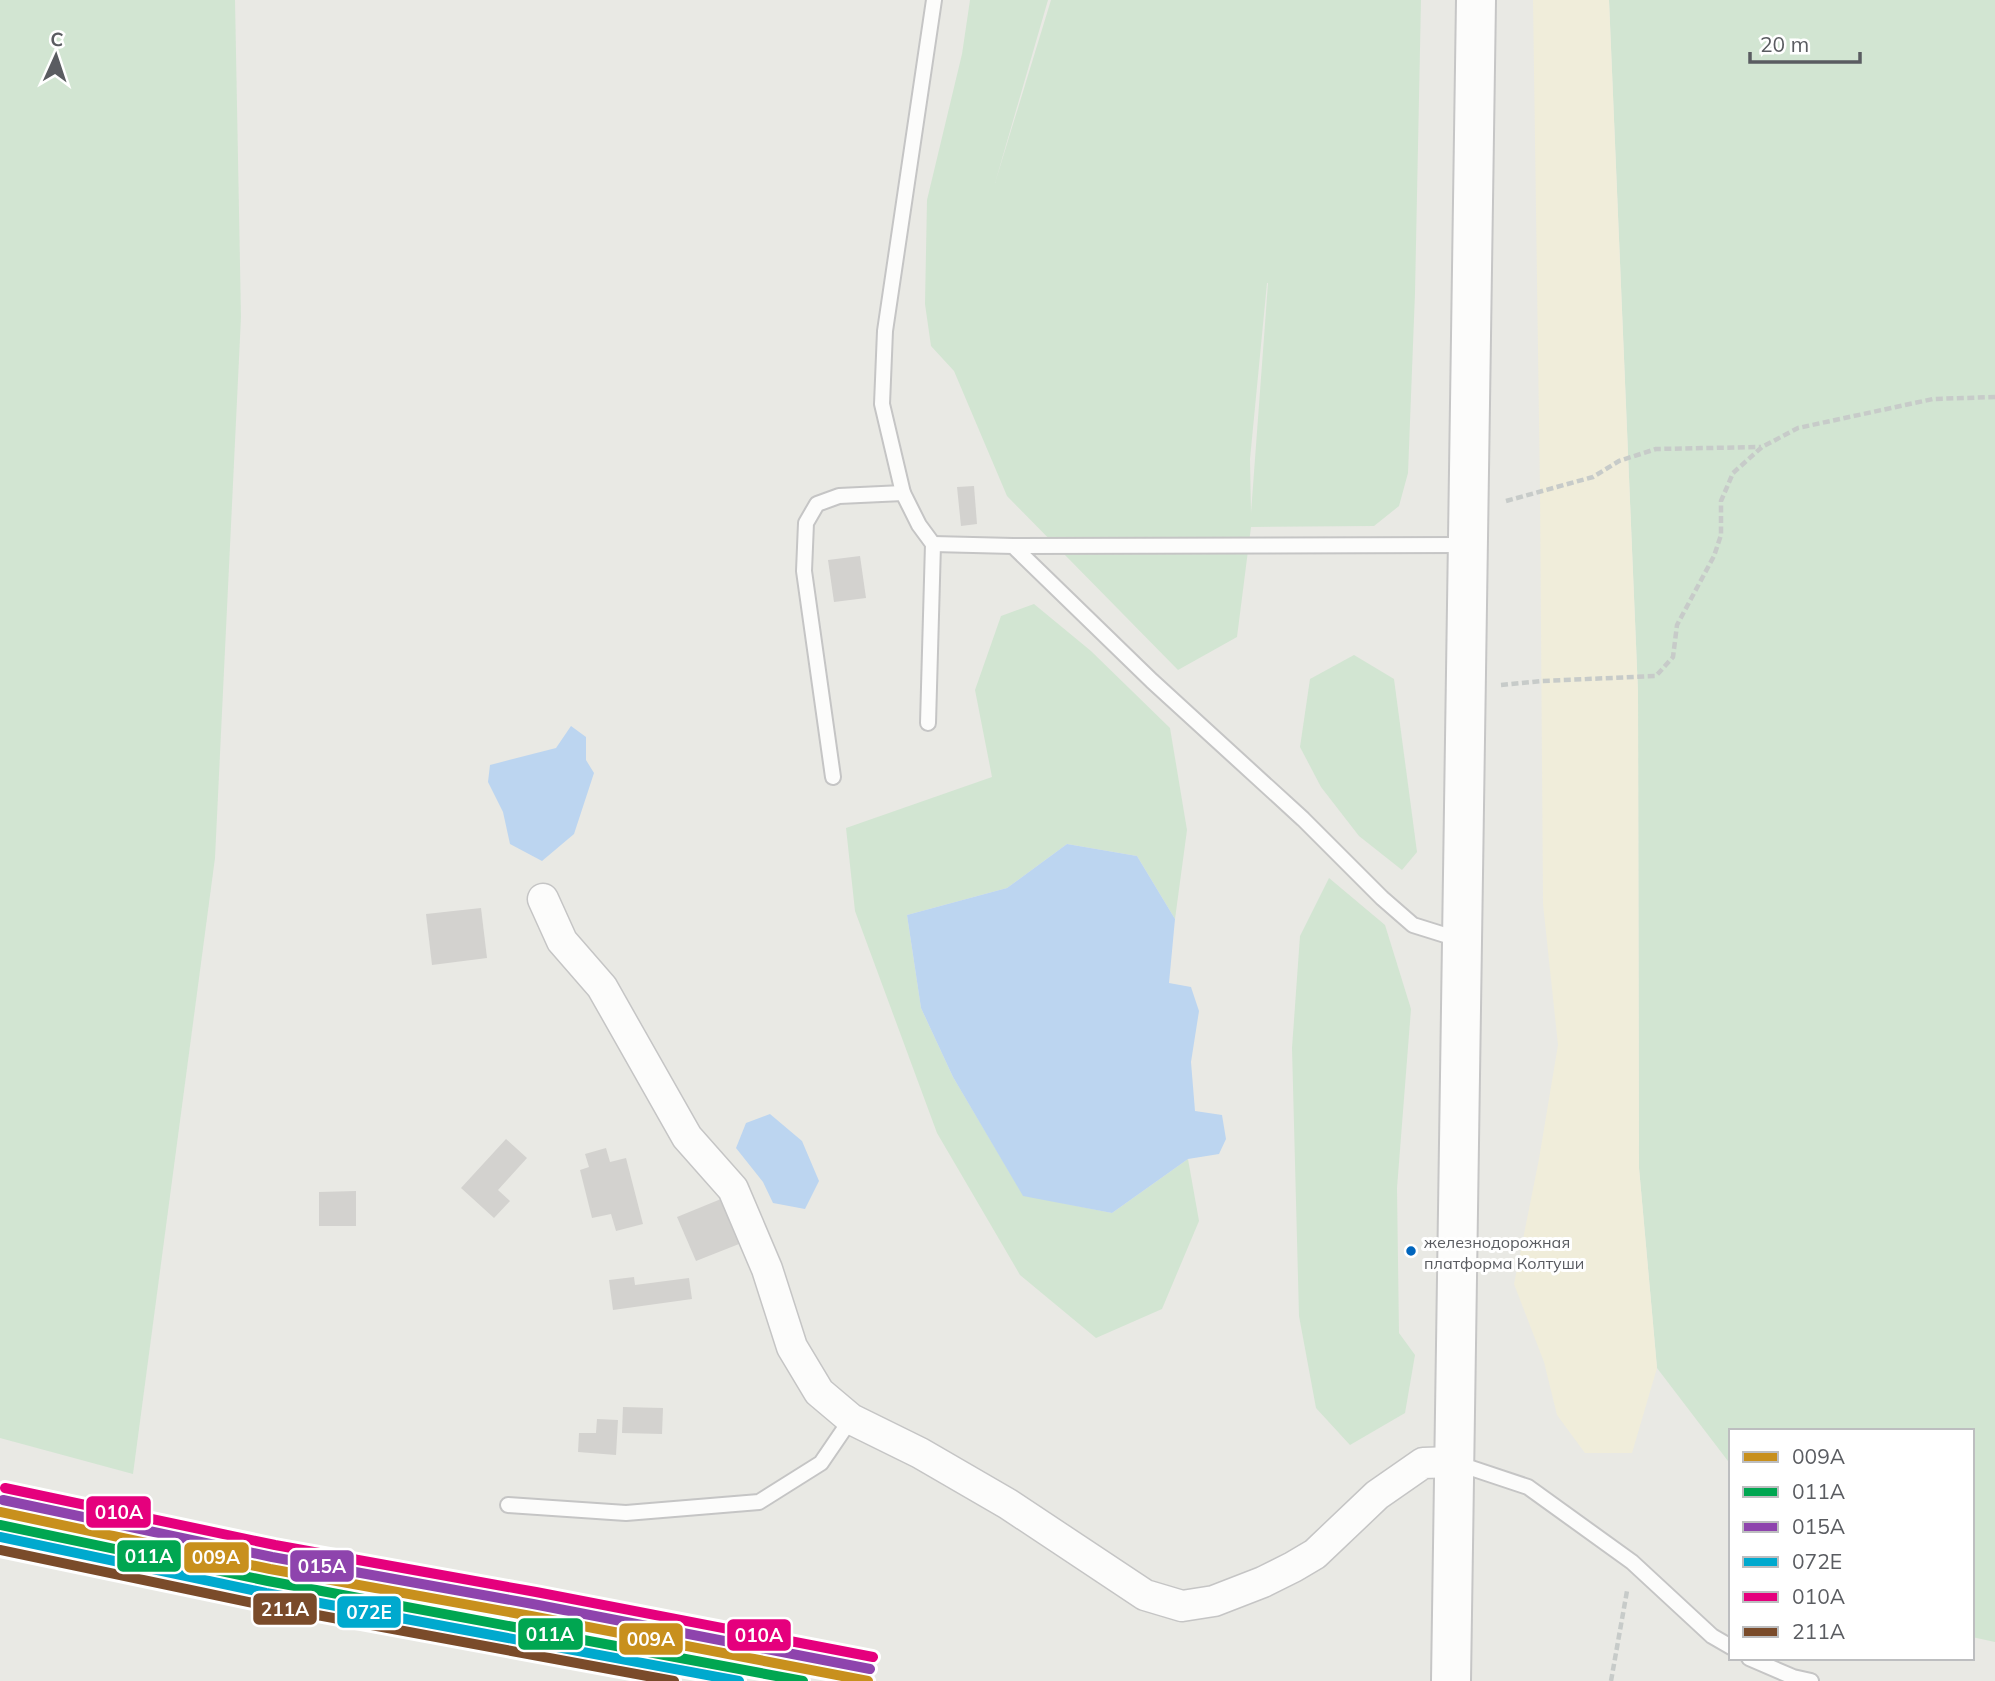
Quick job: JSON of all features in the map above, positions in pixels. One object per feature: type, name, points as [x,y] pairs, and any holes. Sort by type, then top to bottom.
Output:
[{"type":"main road","points":[[1451,1681],[1476,0]]},
{"type":"street","points":[[543,899],[562,941],[602,987],[687,1137],[733,1189],[767,1269],[792,1347],[819,1392],[851,1419],[920,1453],[1008,1504],[1145,1595],[1182,1606],[1214,1601],[1263,1582],[1315,1554],[1377,1495],[1423,1462],[1454,1462]]},
{"type":"lane","points":[[928,723],[933,544],[919,525],[903,494],[882,404],[885,331],[934,0]]},
{"type":"lane","points":[[833,777],[804,571],[806,523],[817,504],[839,496],[903,494]]},
{"type":"lane","points":[[933,544],[1013,546],[1468,528]]},
{"type":"lane","points":[[1013,546],[1152,681],[1303,819],[1392,907],[1413,925],[1462,940]]},
{"type":"lane","points":[[508,1505],[626,1513],[759,1502],[821,1463],[851,1419]]},
{"type":"lane","points":[[1454,1462],[1528,1487],[1632,1562],[1712,1636],[1729,1646]]},
{"type":"lane","points":[[1754,1660],[1793,1677],[1811,1681]]},
{"type":"path","points":[[1466,689],[1542,681],[1656,676],[1673,657],[1677,625],[1714,556],[1721,534],[1721,501],[1733,473],[1762,447],[1798,428],[1933,399],[1995,397]]},
{"type":"path","points":[[1468,528],[1593,477],[1619,461],[1656,449],[1762,447]]},
{"type":"path","points":[[1611,1681],[1632,1562]]},
{"type":"green space","points":[[0,0],[235,0],[241,317],[215,858],[133,1474],[0,1438]]},
{"type":"green space","points":[[970,0],[1048,0],[995,183],[1051,0],[1421,0],[1408,473],[1399,506],[1374,526],[1251,527],[1237,637],[1178,670],[1007,496],[954,371],[931,346],[925,304],[927,200],[962,54]],"holes":[[[1268,283],[1251,513],[1250,459]]]},
{"type":"green space","points":[[1609,0],[1995,0],[1995,1642],[1974,1637],[1974,1429],[1729,1429],[1729,1462],[1657,1368],[1639,1168],[1638,692]]},
{"type":"green space","points":[[1034,604],[1091,651],[1170,728],[1187,830],[1175,919],[1137,856],[1067,844],[1007,888],[907,915],[921,1008],[953,1077],[1023,1195],[1112,1213],[1188,1159],[1199,1221],[1162,1309],[1096,1338],[1020,1275],[937,1133],[855,911],[846,828],[992,777],[975,690],[1001,616]]},
{"type":"green space","points":[[1354,655],[1394,679],[1417,852],[1402,870],[1359,836],[1321,787],[1300,747],[1310,679]]},
{"type":"green space","points":[[1329,878],[1385,925],[1411,1009],[1397,1188],[1399,1333],[1415,1355],[1405,1413],[1350,1445],[1316,1408],[1299,1316],[1292,1048],[1300,936]]},
{"type":"sand","points":[[1533,0],[1609,0],[1638,692],[1639,1168],[1657,1368],[1632,1453],[1585,1453],[1557,1415],[1544,1362],[1514,1284],[1558,1045],[1543,904]]},
{"type":"water","points":[[571,726],[586,737],[586,760],[594,773],[574,834],[542,861],[510,844],[503,812],[488,782],[490,765],[556,748]]},
{"type":"water","points":[[1067,844],[1137,856],[1175,919],[1169,983],[1191,987],[1199,1011],[1191,1062],[1195,1111],[1222,1115],[1226,1139],[1219,1154],[1188,1159],[1112,1213],[1023,1196],[953,1077],[921,1008],[907,915],[1007,888]]},
{"type":"water","points":[[770,1114],[802,1141],[819,1181],[805,1209],[773,1203],[763,1182],[736,1148],[746,1123]]},
{"type":"building","points":[[974,486],[977,524],[961,526],[957,487]]},
{"type":"building","points":[[860,556],[866,598],[834,602],[828,560]]},
{"type":"building","points":[[481,908],[487,958],[432,965],[426,914]]},
{"type":"building","points":[[506,1139],[527,1158],[498,1190],[510,1201],[494,1218],[461,1188]]},
{"type":"building","points":[[606,1148],[610,1162],[626,1158],[643,1224],[616,1231],[611,1214],[592,1218],[580,1170],[589,1167],[585,1154]]},
{"type":"building","points":[[356,1191],[356,1226],[319,1226],[319,1192]]},
{"type":"building","points":[[721,1199],[739,1244],[696,1261],[677,1217]]},
{"type":"building","points":[[634,1277],[635,1285],[689,1278],[692,1299],[613,1310],[609,1280]]},
{"type":"building","points":[[623,1407],[663,1408],[662,1434],[622,1433]]},
{"type":"building","points":[[597,1419],[618,1420],[616,1455],[578,1452],[579,1433],[596,1433]]},
{"type":"transit line","name":"010А","points":[[5,1488],[275,1545],[873,1657]]},
{"type":"transit line","name":"015А","points":[[3,1500],[272,1557],[870,1669]]},
{"type":"transit line","name":"009А","points":[[0,1512],[270,1569],[868,1681]]},
{"type":"transit line","name":"011А","points":[[0,1525],[268,1581],[803,1681]]},
{"type":"transit line","name":"072Е","points":[[0,1537],[266,1593],[739,1681]]},
{"type":"transit line","name":"211А","points":[[0,1550],[263,1605],[674,1681]]},
{"type":"place","name":"железнодорожная платформа Колтуши","points":[[1411,1251]]}]
